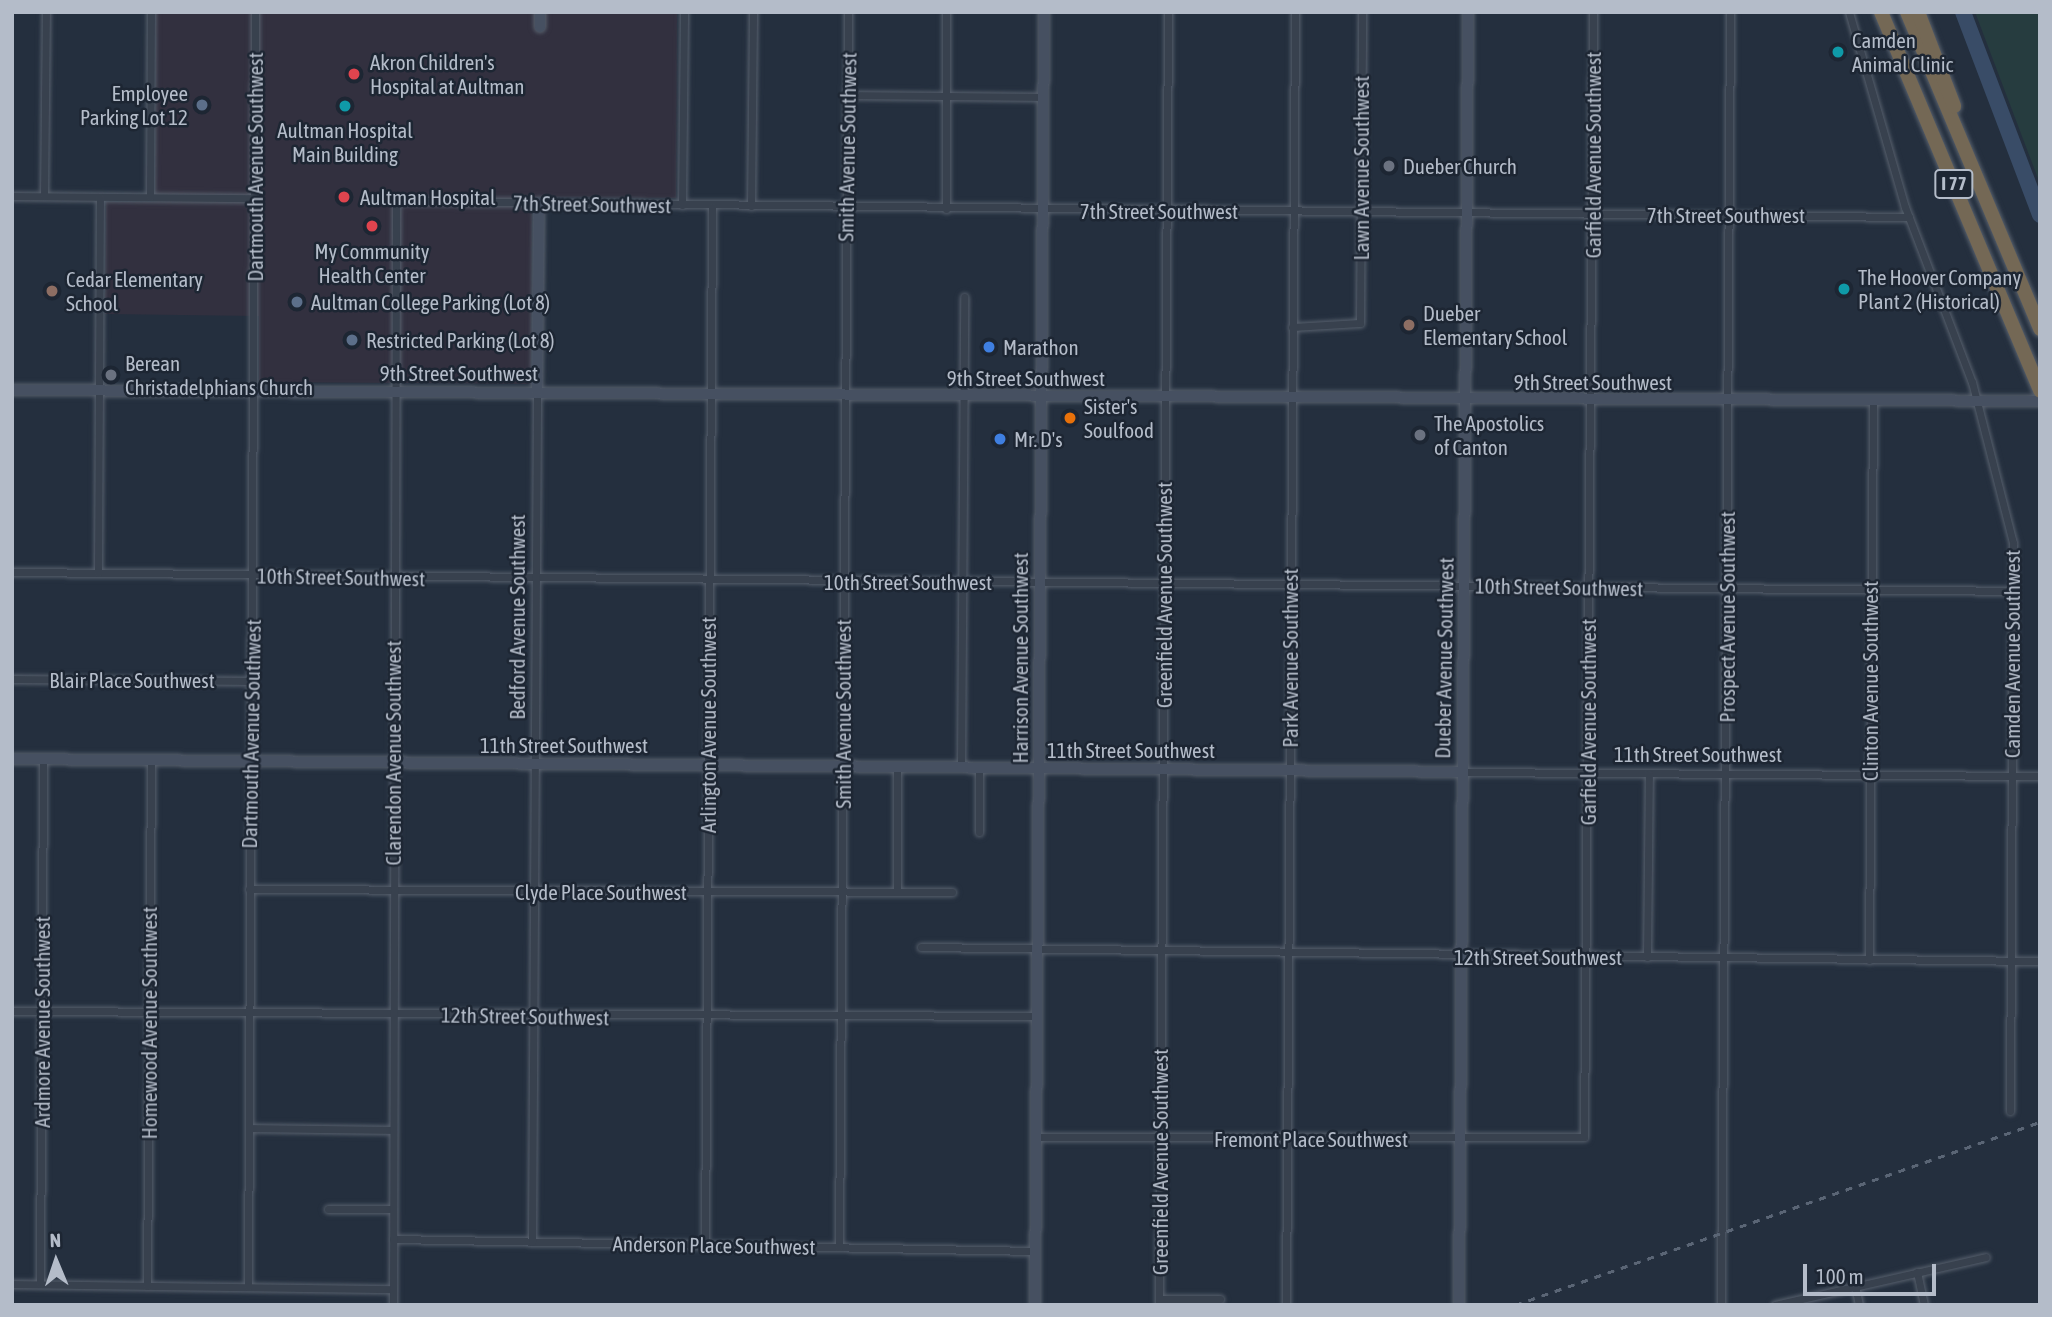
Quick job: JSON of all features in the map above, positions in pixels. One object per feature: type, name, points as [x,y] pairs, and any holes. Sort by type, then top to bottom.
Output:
[{"type":"highway","name":"I 77","points":[[1881,12],[2040,391]]},
{"type":"highway","name":"I 77","points":[[1907,12],[2040,329]]},
{"type":"highway","points":[[1918,12],[1950,88],[1961,139]]},
{"type":"street","points":[[44,196],[46,12]]},
{"type":"street","points":[[150,197],[151,12]]},
{"type":"street","name":"Dartmouth Avenue Southwest","points":[[248,1287],[255,12]]},
{"type":"street","points":[[540,12],[540,27]]},
{"type":"street","points":[[682,205],[684,12]]},
{"type":"street","points":[[751,206],[753,12]]},
{"type":"street","name":"Smith Avenue Southwest","points":[[839,1247],[848,12]]},
{"type":"street","points":[[946,12],[946,209]]},
{"type":"street","name":"Harrison Avenue Southwest","points":[[1035,1305],[1044,12]]},
{"type":"street","name":"Greenfield Avenue Southwest","points":[[1159,1302],[1168,12]]},
{"type":"street","name":"Park Avenue Southwest","points":[[1286,1305],[1295,12]]},
{"type":"street","name":"Lawn Avenue Southwest","points":[[1293,327],[1359,324],[1362,12]]},
{"type":"street","name":"Dueber Avenue Southwest","points":[[1459,1305],[1468,12]]},
{"type":"street","name":"Garfield Avenue Southwest","points":[[1584,1136],[1592,401],[1593,12]]},
{"type":"street","name":"Prospect Avenue Southwest","points":[[1721,1305],[1730,12]]},
{"type":"street","name":"Camden Avenue Southwest","points":[[1849,12],[1909,217],[1978,403],[2011,529],[2013,591],[2010,1111]]},
{"type":"street","points":[[847,95],[1043,97]]},
{"type":"street","points":[[12,196],[254,198]]},
{"type":"street","points":[[98,573],[100,197]]},
{"type":"street","name":"7th Street Southwest","points":[[403,201],[946,209],[1909,217]]},
{"type":"street","name":"Clarendon Avenue Southwest","points":[[393,1305],[394,578],[396,392],[403,201]]},
{"type":"street","name":"Bedford Avenue Southwest","points":[[532,1242],[539,203]]},
{"type":"street","name":"Arlington Avenue Southwest","points":[[705,1245],[712,206]]},
{"type":"street","points":[[961,767],[964,297]]},
{"type":"street","name":"9th Street Southwest","points":[[12,390],[1873,403],[2040,401]]},
{"type":"street","name":"Clinton Avenue Southwest","points":[[1869,960],[1873,403]]},
{"type":"street","name":"10th Street Southwest","points":[[12,572],[537,580],[2013,591]]},
{"type":"street","name":"Blair Place Southwest","points":[[12,679],[251,681]]},
{"type":"street","name":"11th Street Southwest","points":[[12,760],[2040,776]]},
{"type":"street","name":"Ardmore Avenue Southwest","points":[[40,1284],[43,760]]},
{"type":"street","name":"Homewood Avenue Southwest","points":[[147,1286],[151,761]]},
{"type":"street","points":[[897,766],[897,892]]},
{"type":"street","points":[[979,767],[979,832]]},
{"type":"street","points":[[1647,957],[1649,774]]},
{"type":"street","name":"Clyde Place Southwest","points":[[249,889],[952,892]]},
{"type":"street","name":"12th Street Southwest","points":[[921,947],[1161,954],[2040,961]]},
{"type":"street","name":"12th Street Southwest","points":[[12,1010],[840,1019],[1037,1016]]},
{"type":"street","points":[[249,1128],[393,1130]]},
{"type":"street","name":"Fremont Place Southwest","points":[[1036,1137],[1460,1140],[1584,1136]]},
{"type":"street","points":[[328,1209],[393,1209]]},
{"type":"street","name":"Anderson Place Southwest","points":[[393,1239],[1036,1251]]},
{"type":"street","points":[[1778,1304],[1986,1257]]},
{"type":"street","points":[[1917,1272],[1924,1305]]},
{"type":"street","points":[[12,1284],[393,1289]]},
{"type":"street","points":[[1855,1286],[1859,1305]]},
{"type":"street","points":[[1159,1302],[1220,1300]]},
{"type":"shaded area","name":"Aultman Hospital","points":[[156,12],[677,12],[676,198],[532,197],[531,384],[259,382],[259,316],[105,314],[106,202],[155,202]]},
{"type":"green space","points":[[1975,12],[2040,12],[2040,184]]},
{"type":"waterway","points":[[1963,12],[2040,215]]},
{"type":"railway","points":[[1515,1305],[2040,1122]]},
{"type":"place","name":"Camden Animal Clinic","points":[[1838,52]]},
{"type":"place","name":"Akron Children's Hospital at Aultman","points":[[354,74]]},
{"type":"place","name":"Employee Parking Lot 12","points":[[202,105]]},
{"type":"place","name":"Aultman Hospital Main Building","points":[[345,106]]},
{"type":"place","name":"Dueber Church","points":[[1389,166]]},
{"type":"place","name":"Aultman Hospital","points":[[344,197]]},
{"type":"place","name":"My Community Health Center","points":[[372,226]]},
{"type":"place","name":"The Hoover Company Plant 2 (Historical)","points":[[1844,289]]},
{"type":"place","name":"Cedar Elementary School","points":[[52,291]]},
{"type":"place","name":"Aultman College Parking (Lot 8)","points":[[297,302]]},
{"type":"place","name":"Dueber Elementary School","points":[[1409,325]]},
{"type":"place","name":"Restricted Parking (Lot 8)","points":[[352,340]]},
{"type":"place","name":"Marathon","points":[[989,347]]},
{"type":"place","name":"Berean Christadelphians Church","points":[[111,375]]},
{"type":"place","name":"Sister's Soulfood","points":[[1070,418]]},
{"type":"place","name":"The Apostolics of Canton","points":[[1420,435]]},
{"type":"place","name":"Mr. D's","points":[[1000,439]]}]
